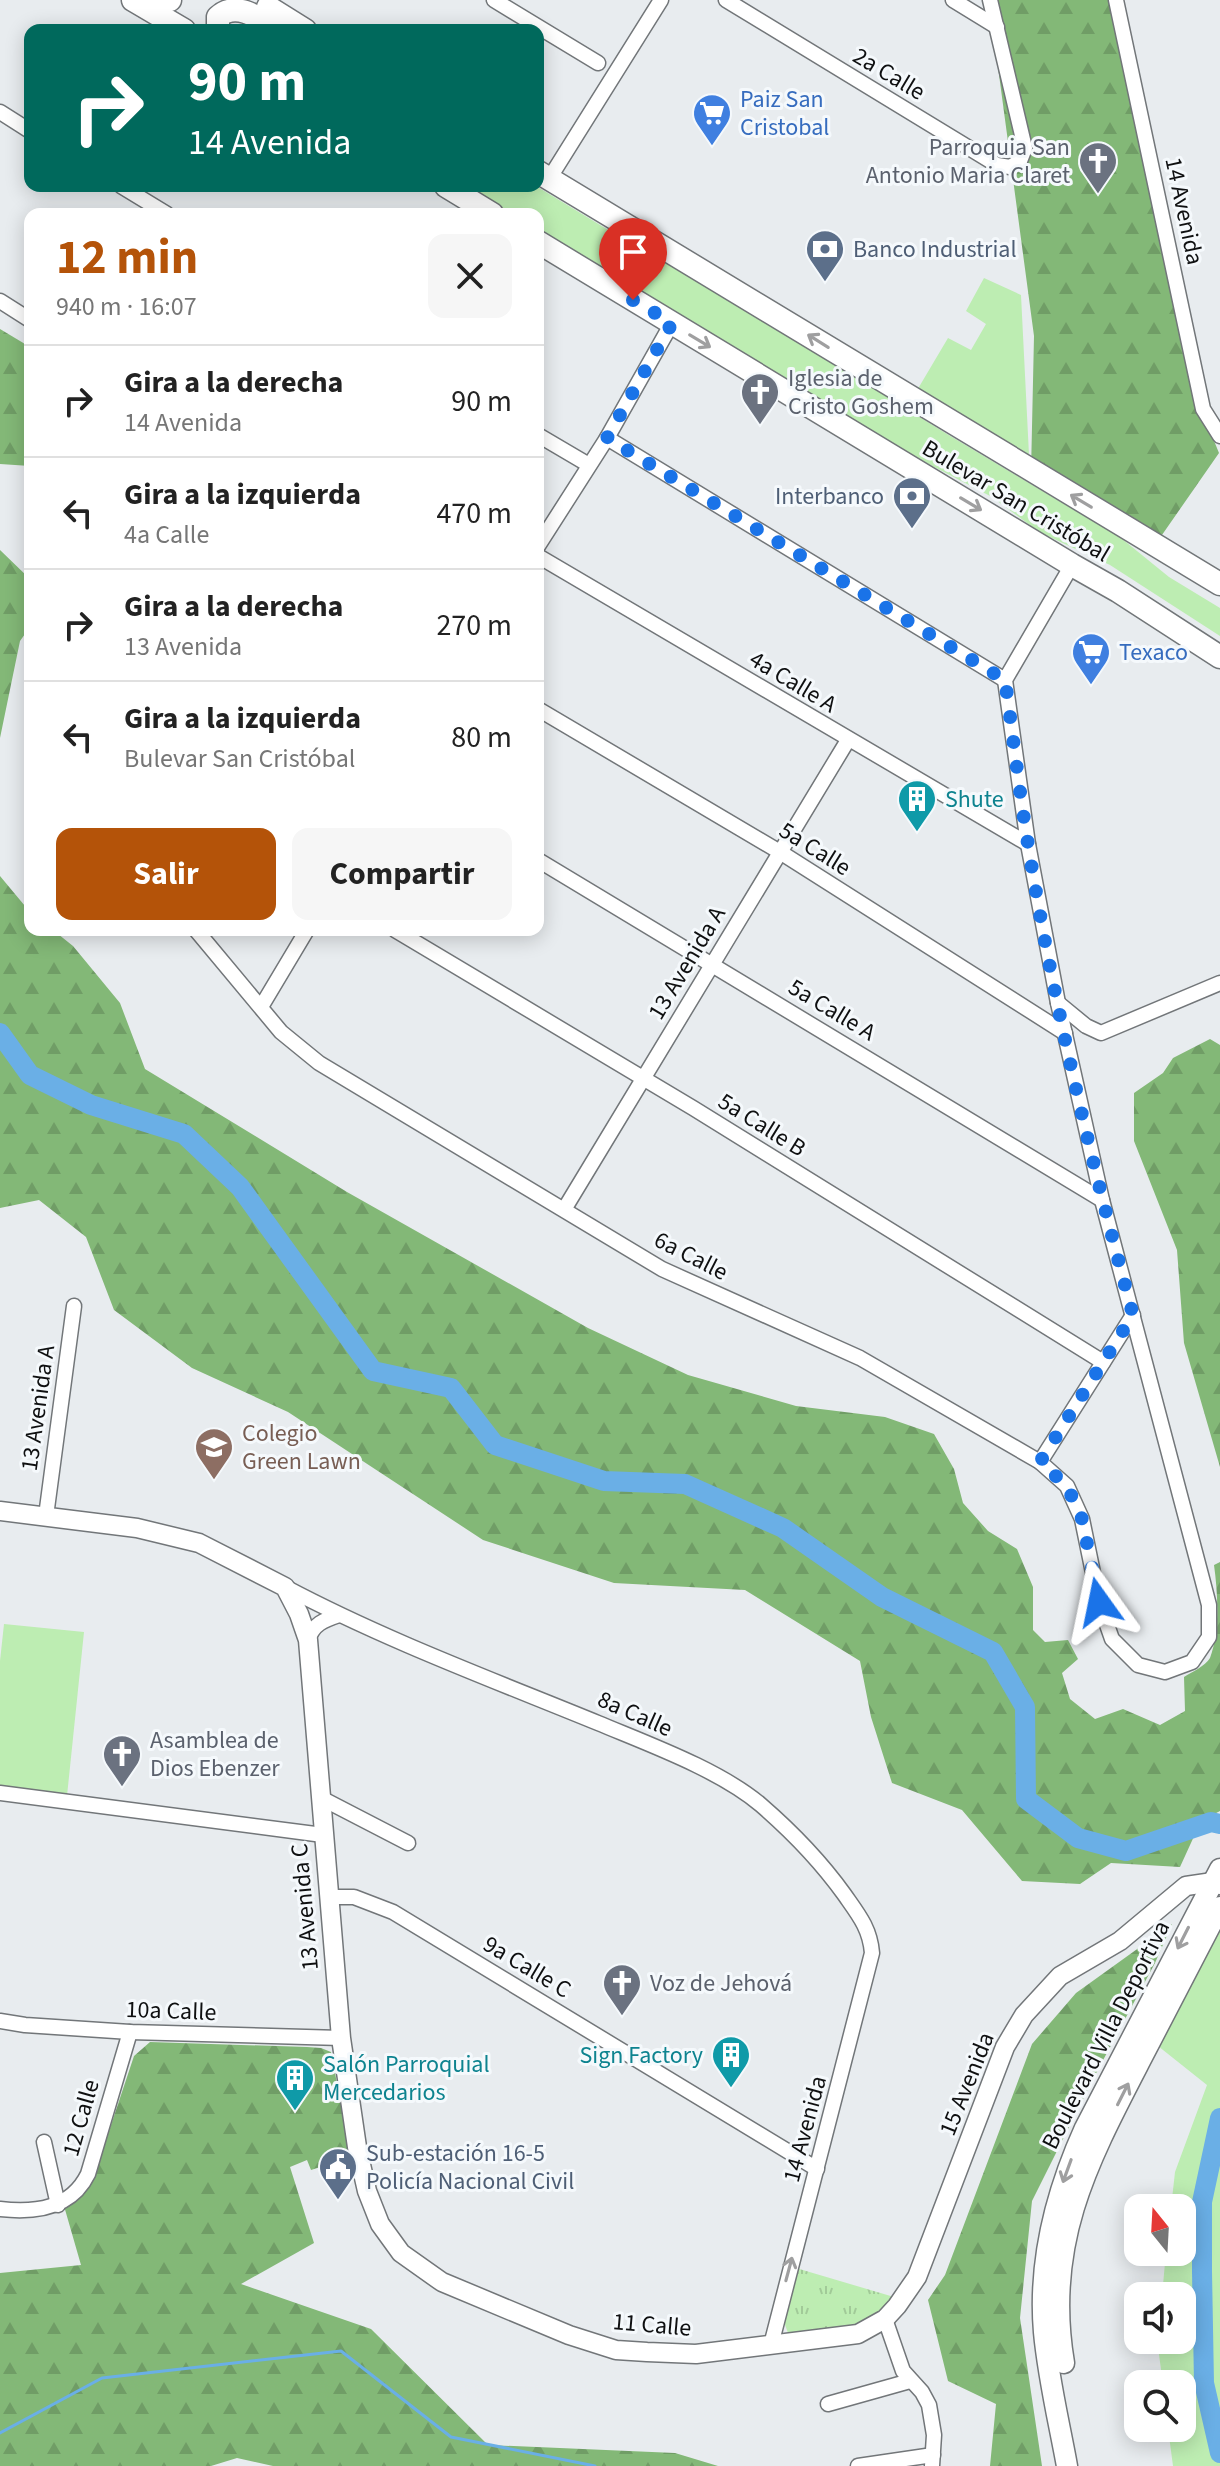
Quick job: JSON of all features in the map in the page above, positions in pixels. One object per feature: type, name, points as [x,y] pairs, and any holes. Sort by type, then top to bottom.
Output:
[{"type":"main road","points":[[133,0],[174,24]]},
{"type":"main road","points":[[157,0],[170,0]]},
{"type":"main road","points":[[257,0],[295,24]]},
{"type":"main road","points":[[218,24],[218,17],[225,10],[233,8],[244,9],[269,24]]},
{"type":"main road","name":"Bulevar San Cristóbal","points":[[544,175],[1220,584]]},
{"type":"main road","points":[[456,192],[482,208]]},
{"type":"main road","name":"Bulevar San Cristóbal","points":[[544,246],[1118,591],[1220,657]]},
{"type":"main road","points":[[1128,529],[1220,594]]},
{"type":"main road","points":[[1118,591],[1220,644]]},
{"type":"main road","name":"Boulevard Villa Deportiva","points":[[1081,2466],[1058,2330],[1054,2213],[1070,2162],[1218,1879]]},
{"type":"main road","name":"Boulevard Villa Deportiva","points":[[1067,2466],[1044,2331],[1054,2261],[1089,2162],[1220,1907]]},
{"type":"street","points":[[494,0],[534,24]]},
{"type":"street","points":[[544,175],[661,0]]},
{"type":"street","name":"2a Calle","points":[[726,0],[997,165],[1010,167],[1020,161],[1025,148],[997,27]]},
{"type":"street","points":[[953,0],[997,27]]},
{"type":"street","points":[[990,0],[997,27]]},
{"type":"street","name":"14 Avenida","points":[[1116,0],[1203,409],[1217,433]]},
{"type":"street","points":[[544,30],[598,63]]},
{"type":"street","points":[[0,112],[24,127]]},
{"type":"street","points":[[131,192],[157,208]]},
{"type":"street","points":[[0,301],[24,316]]},
{"type":"street","points":[[544,536],[607,438],[672,323]]},
{"type":"street","points":[[607,438],[1005,680]]},
{"type":"street","points":[[544,439],[589,465]]},
{"type":"street","name":"4a Calle A","points":[[544,560],[1028,844]]},
{"type":"street","points":[[1040,1462],[1133,1315],[1102,1200],[1058,1003],[1028,844],[1005,680],[1072,565]]},
{"type":"street","name":"5a Calle","points":[[544,713],[780,852],[1065,1033]]},
{"type":"street","name":"13 Avenida A","points":[[565,1208],[848,740]]},
{"type":"street","name":"5a Calle A","points":[[544,864],[1102,1200]]},
{"type":"street","name":"6a Calle","points":[[201,936],[281,1032],[319,1063],[662,1269],[860,1358],[1040,1462],[1067,1486],[1082,1519],[1099,1602],[1112,1639],[1138,1665],[1165,1672],[1192,1662],[1209,1637],[1209,1605],[1133,1315]]},
{"type":"street","points":[[261,1007],[303,936]]},
{"type":"street","name":"5a Calle B","points":[[405,936],[1103,1362]]},
{"type":"street","points":[[1058,1003],[1086,1026],[1101,1033],[1220,983]]},
{"type":"street","name":"13 Avenida A","points":[[46,1516],[74,1306]]},
{"type":"street","name":"8a Calle","points":[[0,1511],[137,1528],[199,1543],[339,1615],[646,1744],[718,1778],[759,1804],[819,1862],[865,1924]]},
{"type":"street","name":"13 Avenida C","points":[[285,1587],[308,1640],[341,2038],[357,2147],[367,2191],[380,2224]]},
{"type":"street","points":[[308,1640],[311,1630],[323,1620],[339,1615]]},
{"type":"street","points":[[0,1793],[323,1835]]},
{"type":"street","points":[[321,1798],[408,1843]]},
{"type":"street","name":"15 Avenida","points":[[891,2312],[917,2277],[1005,2047],[1024,2015],[1060,1976],[1120,1941],[1186,1886],[1218,1879]]},
{"type":"street","name":"9a Calle C","points":[[329,1897],[354,1897],[393,1912],[817,2169]]},
{"type":"street","name":"14 Avenida","points":[[771,2345],[872,1953],[871,1936],[865,1924]]},
{"type":"street","name":"10a Calle","points":[[0,2021],[130,2032],[341,2038]]},
{"type":"street","name":"12 Calle","points":[[58,2205],[82,2186],[88,2174],[130,2032]]},
{"type":"street","points":[[0,2209],[27,2212],[58,2205],[44,2142]]},
{"type":"street","name":"11 Calle","points":[[380,2224],[401,2253],[442,2282],[569,2335],[616,2350],[696,2354],[858,2334],[891,2312]]},
{"type":"street","points":[[858,2466],[932,2460],[934,2435],[929,2405],[903,2371],[891,2312]]},
{"type":"street","points":[[828,2404],[910,2381]]},
{"type":"green space","points":[[989,0],[1116,0],[1201,409],[1219,453],[1155,545],[1031,472],[1034,336]]},
{"type":"green space","points":[[544,191],[686,272],[1121,538],[1169,577],[1220,608],[1220,636],[1110,565],[1039,532],[992,497],[792,393],[544,241],[544,208],[490,208],[464,192]]},
{"type":"green space","points":[[984,278],[1021,295],[1029,455],[916,392],[948,338],[971,350],[986,324],[966,311]]},
{"type":"green space","points":[[0,329],[24,343],[24,466],[0,464]]},
{"type":"green space","points":[[0,550],[24,573],[24,635],[20,641],[0,738]]},
{"type":"green space","points":[[0,876],[24,905],[24,936],[60,936],[73,946],[120,1003],[145,1069],[347,1192],[588,1328],[688,1375],[796,1406],[885,1417],[934,1434],[954,1469],[963,1503],[988,1531],[1017,1549],[1033,1587],[1033,1630],[1045,1642],[1068,1640],[1078,1659],[1062,1673],[1070,1699],[1095,1719],[1123,1709],[1160,1725],[1185,1711],[1184,1677],[1208,1661],[1213,1647],[1217,1612],[1214,1565],[1220,1562],[1220,1811],[1201,1821],[1180,1867],[1111,1863],[1080,1884],[1022,1881],[962,1810],[892,1783],[871,1717],[860,1661],[745,1590],[614,1583],[483,1540],[288,1412],[192,1368],[114,1310],[86,1237],[39,1200],[0,1208]]},
{"type":"green space","points":[[1210,1039],[1220,1045],[1220,1467],[1184,1343],[1177,1250],[1134,1141],[1134,1093],[1163,1073],[1173,1058]]},
{"type":"green space","points":[[4,1624],[84,1632],[67,1796],[0,1790],[0,1661]]},
{"type":"green space","points":[[1172,1924],[1155,1963],[1032,2201],[1020,2318],[1042,2466],[990,2466],[996,2404],[948,2381],[928,2300],[945,2275],[1032,2044],[1076,1993]]},
{"type":"green space","points":[[1220,1924],[1220,2466],[1173,2466],[1170,2442],[1196,2442],[1196,2370],[1161,2370],[1159,2354],[1196,2354],[1196,2282],[1163,2282],[1165,2266],[1196,2266],[1196,2194],[1173,2194],[1175,2172],[1207,2085],[1158,2046]]},
{"type":"green space","points":[[150,2042],[307,2047],[331,2052],[351,2157],[311,2170],[307,2160],[290,2167],[314,2243],[241,2284],[371,2329],[488,2445],[675,2453],[718,2466],[273,2466],[237,2458],[211,2466],[0,2466],[0,2273],[81,2265],[64,2206],[94,2176],[134,2056]]},
{"type":"green space","points":[[796,2268],[894,2297],[872,2316],[846,2330],[817,2337],[788,2333],[783,2319]]},
{"type":"waterway","points":[[0,1033],[30,1075],[91,1105],[184,1134],[240,1187],[373,1371],[451,1388],[495,1445],[604,1481],[685,1484],[783,1528],[882,1597],[993,1652],[1025,1707],[1026,1799],[1078,1838],[1126,1851],[1211,1822],[1220,1824]]},
{"type":"waterway","points":[[1220,2118],[1202,2202],[1204,2383],[1220,2453]]},
{"type":"waterway","points":[[0,2433],[102,2378],[341,2351],[451,2437],[595,2466]]},
{"type":"place","name":"Paiz San Cristobal","points":[[712,147]]},
{"type":"place","name":"Parroquia San Antonio Maria Claret","points":[[1098,195]]},
{"type":"place","name":"Banco Industrial","points":[[825,283]]},
{"type":"place","name":"Iglesia de Cristo Goshem","points":[[760,426]]},
{"type":"place","name":"Interbanco","points":[[912,530]]},
{"type":"place","name":"Texaco","points":[[1091,686]]},
{"type":"place","name":"Shute","points":[[917,833]]},
{"type":"place","name":"Colegio Green Lawn","points":[[214,1481]]},
{"type":"place","name":"Asamblea de Dios Ebenzer","points":[[122,1788]]},
{"type":"place","name":"Voz de Jehová","points":[[622,2017]]},
{"type":"place","name":"Sign Factory","points":[[731,2089]]},
{"type":"place","name":"Salón Parroquial Mercedarios","points":[[295,2112]]},
{"type":"place","name":"Sub-estación 16-5 Policía Nacional Civil","points":[[338,2201]]},
{"type":"route","points":[[633,300],[672,323],[607,438],[1005,680],[1028,844],[1058,1003],[1102,1200],[1133,1315],[1040,1462],[1067,1486],[1082,1519],[1099,1602]]}]
